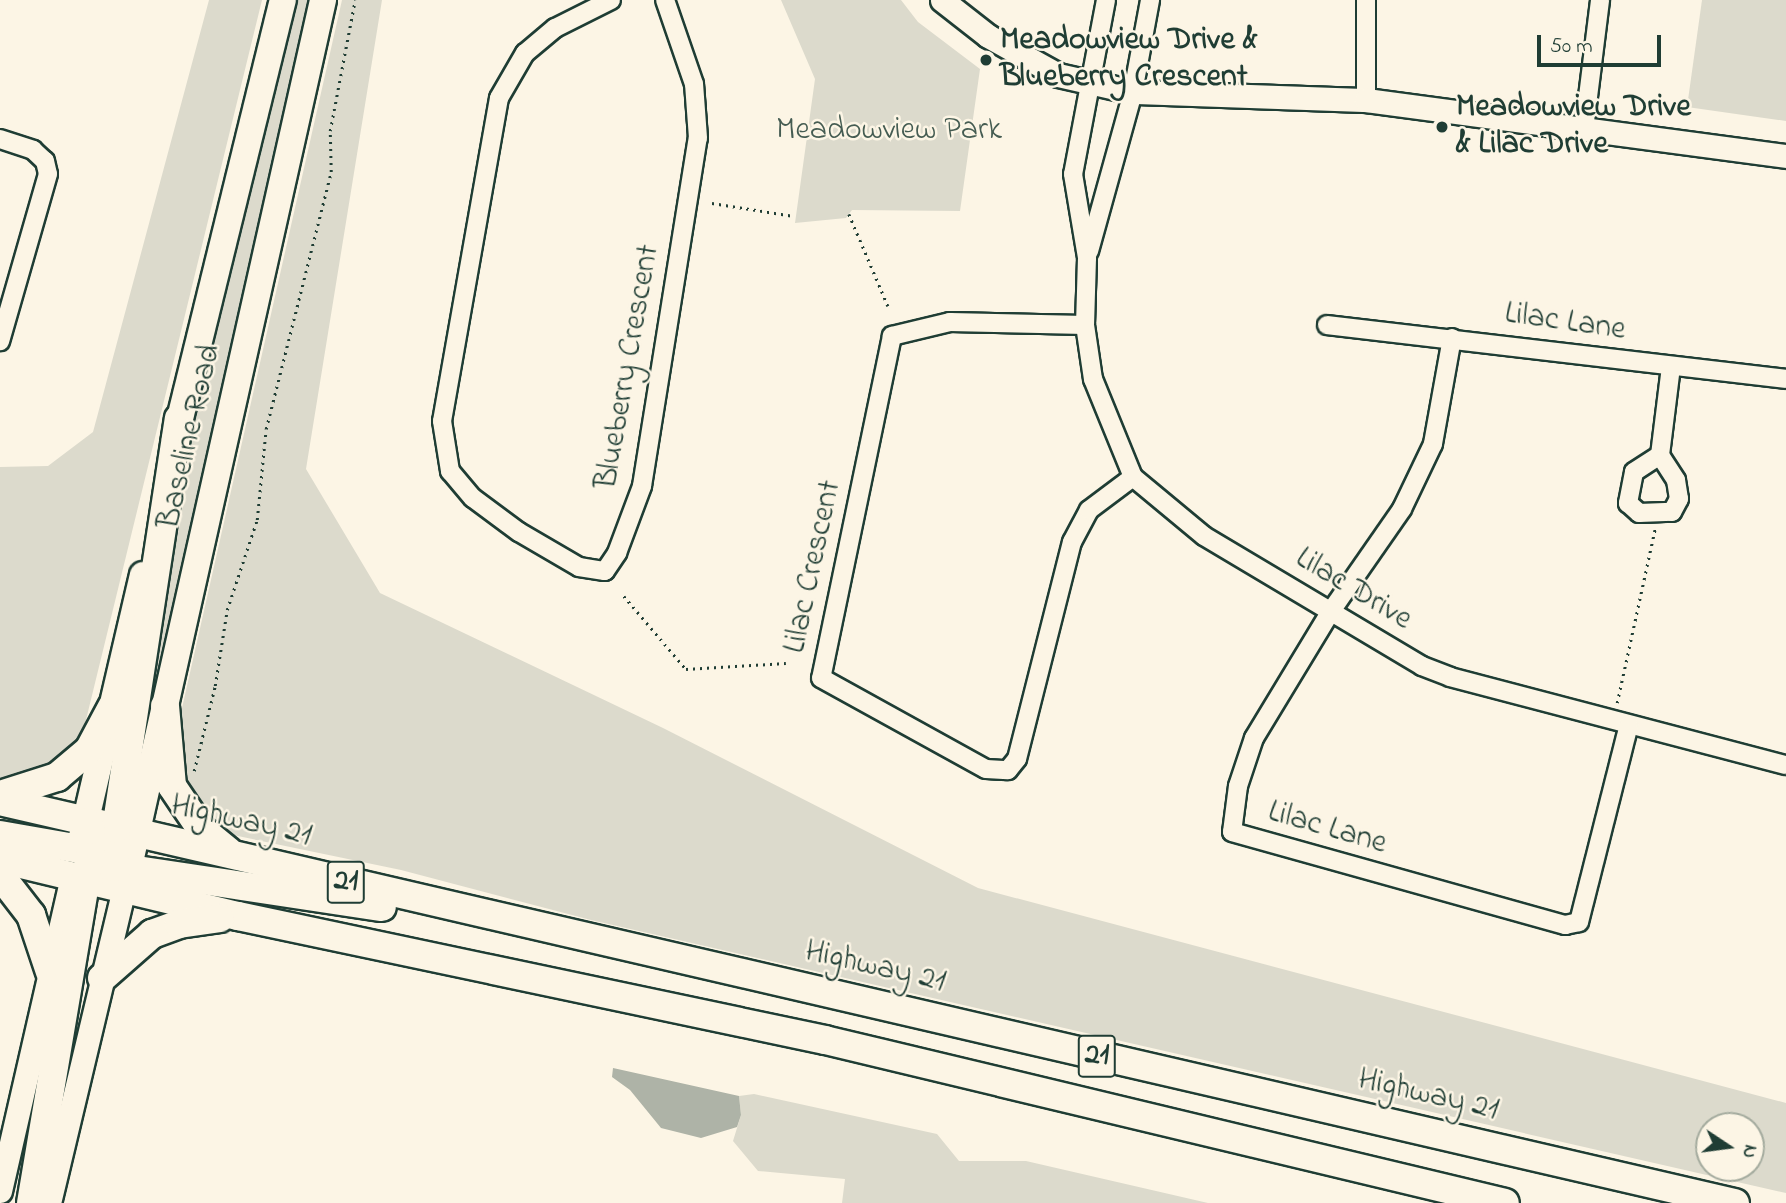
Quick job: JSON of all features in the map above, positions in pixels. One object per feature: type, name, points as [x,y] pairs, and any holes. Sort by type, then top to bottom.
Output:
[{"type":"main road","name":"Baseline Road","points":[[103,856],[113,707],[179,419],[283,0]]},
{"type":"main road","name":"Baseline Road","points":[[103,856],[164,706],[323,0]]},
{"type":"main road","points":[[31,1203],[103,856],[179,419]]},
{"type":"main road","points":[[164,706],[172,786],[201,829],[233,855]]},
{"type":"main road","points":[[0,795],[57,776],[89,750],[113,707]]},
{"type":"main road","name":"Highway 21","points":[[0,801],[103,856],[238,916],[825,1040],[1505,1203]]},
{"type":"main road","points":[[0,835],[428,914],[459,908]]},
{"type":"main road","name":"Highway 21","points":[[0,859],[233,855],[1735,1203]]},
{"type":"main road","points":[[0,875],[29,911],[50,972]]},
{"type":"main road","points":[[102,978],[152,934],[179,924],[238,916]]},
{"type":"street","name":"Blueberry Crescent","points":[[611,0],[555,29],[525,53],[499,98],[442,421],[450,471],[473,498],[519,532],[579,567],[605,571],[617,553],[642,486],[698,138],[694,84],[665,0]]},
{"type":"street","points":[[942,0],[1016,54],[1058,75],[1133,92],[1366,100],[1786,156]]},
{"type":"street","name":"Lilac Drive","points":[[1105,0],[1073,174],[1087,258],[1085,326],[1093,379],[1133,477],[1204,536],[1422,666],[1450,677],[1786,765]]},
{"type":"street","name":"Lilac Drive","points":[[1087,258],[1133,92],[1150,0]]},
{"type":"street","points":[[1366,0],[1366,100]]},
{"type":"street","points":[[1584,129],[1600,0]]},
{"type":"street","points":[[0,139],[33,150],[45,161],[48,174],[0,341]]},
{"type":"street","name":"Lilac Crescent","points":[[1085,326],[950,322],[892,335],[821,678],[986,769],[1008,770],[1017,759],[1075,534],[1090,510],[1133,477]]},
{"type":"street","name":"Lilac Lane","points":[[1327,325],[1786,380]]},
{"type":"street","name":"Lilac Lane","points":[[1452,338],[1433,444],[1402,509],[1331,611],[1254,738],[1238,786],[1231,832],[1565,925],[1579,922],[1629,725]]},
{"type":"street","points":[[1660,455],[1671,367]]},
{"type":"street","points":[[0,1191],[50,972],[103,856]]},
{"type":"street","points":[[49,1203],[102,978],[103,856]]},
{"type":"path","points":[[192,776],[213,696],[227,610],[257,520],[266,429],[331,172],[330,131],[355,0]]},
{"type":"path","points":[[712,203],[794,216]]},
{"type":"path","points":[[849,214],[888,306]]},
{"type":"path","points":[[1616,706],[1655,528]]},
{"type":"path","points":[[624,596],[686,669],[786,663]]},
{"type":"green space","points":[[209,0],[262,0],[85,724],[79,739],[55,767],[0,783],[0,467],[48,466],[93,432]]},
{"type":"green space","points":[[295,0],[311,0],[159,673],[152,672],[181,517],[195,405]]},
{"type":"green space","points":[[342,0],[382,0],[306,469],[380,593],[663,728],[978,888],[1786,1103],[1786,1193],[1738,1182],[1765,1182],[1765,1112],[1695,1112],[1695,1172],[591,920],[401,870],[233,835],[216,828],[178,781],[175,739]]},
{"type":"green space","name":"Meadowview Park","points":[[781,0],[901,0],[918,22],[980,69],[960,211],[852,210],[846,218],[795,223],[815,79]]},
{"type":"green space","points":[[1702,0],[1786,0],[1786,121],[1687,107]]},
{"type":"green space","points":[[754,1094],[937,1134],[959,1161],[1026,1161],[1208,1203],[842,1203],[845,1179],[758,1171],[733,1141],[741,1115],[739,1096]]},
{"type":"shaded area","points":[[613,1068],[739,1096],[741,1115],[737,1127],[701,1138],[661,1128],[630,1090],[612,1077]]},
{"type":"place","name":"Meadowview Drive & Blueberry Crescent","points":[[986,60]]},
{"type":"place","name":"Meadowview Drive & Lilac Drive","points":[[1442,127]]}]
